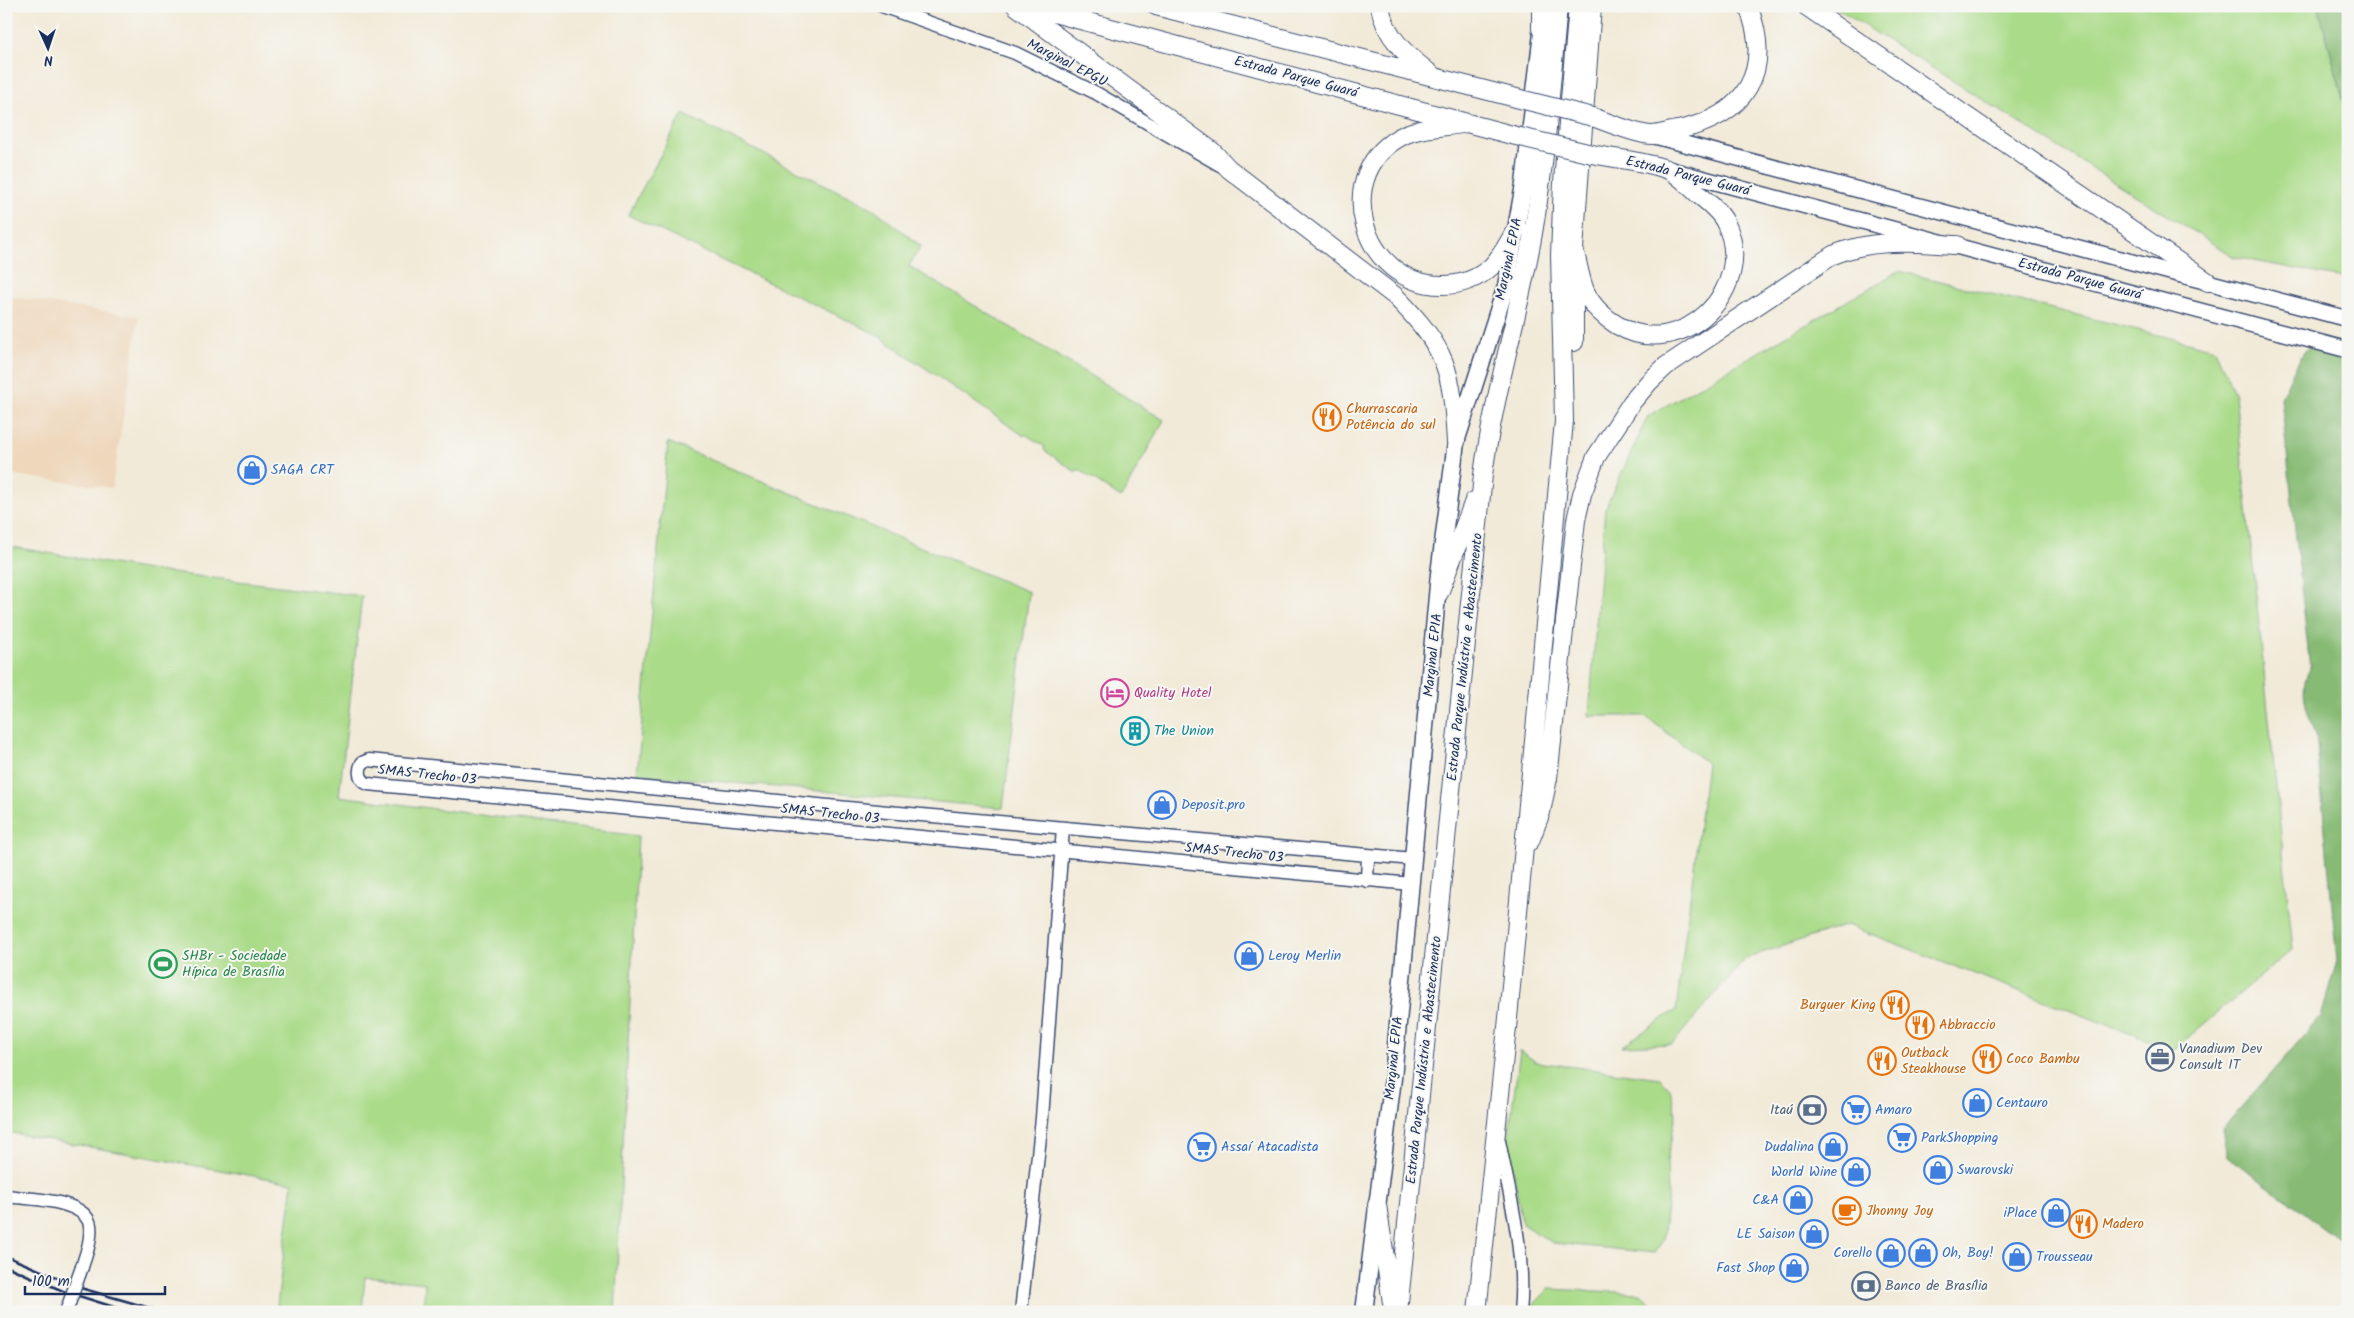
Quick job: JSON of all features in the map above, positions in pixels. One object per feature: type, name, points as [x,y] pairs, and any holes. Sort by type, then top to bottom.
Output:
[{"type":"highway","points":[[1016,6],[1212,151],[1229,169],[1394,296],[1417,319],[1439,350],[1452,386],[1456,442]]},
{"type":"highway","name":"Estrada Parque Guará","points":[[1028,6],[1512,135],[1592,154],[1668,169]]},
{"type":"highway","name":"Estrada Parque Guará","points":[[1156,6],[1438,80],[1593,117],[1650,135]]},
{"type":"highway","points":[[1380,6],[1386,28],[1402,51],[1438,80]]},
{"type":"highway","points":[[1541,6],[1541,29]]},
{"type":"highway","name":"Estrada Parque Indústria e Abastecimento","points":[[1398,1312],[1483,475],[1496,393],[1523,283],[1542,181],[1558,6]]},
{"type":"highway","points":[[1477,1312],[1564,421],[1560,255],[1562,191],[1578,6]]},
{"type":"highway","points":[[1564,421],[1571,401],[1573,378],[1574,249],[1592,6]]},
{"type":"highway","points":[[1589,37],[1601,6]]},
{"type":"highway","points":[[1650,135],[1702,125],[1721,116],[1735,105],[1745,93],[1755,70],[1757,54],[1757,37],[1748,6]]},
{"type":"highway","points":[[1806,6],[2208,282]]},
{"type":"highway","points":[[1470,123],[1406,134],[1382,151],[1366,177],[1362,194],[1363,218],[1372,246],[1385,262],[1408,279],[1430,286],[1449,285],[1476,277],[1485,271],[1499,258],[1516,232]]},
{"type":"highway","points":[[1574,249],[1586,292],[1592,303],[1611,322],[1623,329],[1650,336],[1672,334],[1696,323],[1710,311],[1725,289],[1731,267],[1730,236],[1725,222],[1716,210],[1668,169]]},
{"type":"highway","points":[[1516,232],[1523,283]]},
{"type":"highway","points":[[1521,865],[1541,812],[1548,778],[1576,520],[1582,494],[1596,457],[1632,402],[1666,366],[1833,255],[1848,248],[1874,243],[1904,242],[1957,245]]},
{"type":"highway","points":[[1439,593],[1483,475]]},
{"type":"highway","points":[[1377,1205],[1393,1312]]},
{"type":"main road","name":"Marginal EPIA","points":[[1364,1312],[1393,1078],[1439,593],[1439,574],[1456,442],[1506,286],[1524,184],[1545,6]]},
{"type":"main road","name":"Estrada Parque Guará","points":[[1650,135],[2348,320]]},
{"type":"main road","name":"Estrada Parque Guará","points":[[1668,169],[1957,245],[2197,312],[2348,350]]},
{"type":"street","name":"Marginal EPGU","points":[[882,6],[1015,53],[1096,93],[1229,169]]},
{"type":"street","name":"SMAS Trecho 03","points":[[1411,884],[1061,852],[368,784],[362,779],[360,767],[362,763],[369,760],[881,812],[1413,859]]},
{"type":"street","points":[[879,834],[881,812]]},
{"type":"street","points":[[1021,1312],[1042,1118],[1063,828]]},
{"type":"street","points":[[1367,880],[1368,856]]},
{"type":"street","points":[[1496,1128],[1517,1234],[1522,1289],[1520,1312]]},
{"type":"street","points":[[6,1196],[56,1202],[81,1210],[86,1216],[90,1225],[88,1246],[66,1312]]},
{"type":"shaded area","points":[[6,296],[139,317],[112,488],[6,474]]},
{"type":"green space","points":[[1833,6],[2318,6],[2348,116],[2348,279],[2234,257]]},
{"type":"green space","points":[[2318,6],[2348,6],[2348,116]]},
{"type":"green space","points":[[683,114],[874,209],[921,246],[909,266],[1164,420],[1121,498],[1078,469],[1076,472],[1044,450],[1045,447],[1025,434],[1024,436],[876,334],[628,215]]},
{"type":"green space","points":[[1899,271],[2215,349],[2235,395],[2293,949],[2173,1050],[1847,925],[1746,958],[1672,1044],[1622,1046],[1676,1010],[1707,763],[1645,716],[1589,716],[1605,509],[1648,416]]},
{"type":"green space","points":[[2309,346],[2348,356],[2348,1246],[2227,1156],[2222,1129],[2321,1016],[2337,961],[2316,733],[2307,709],[2304,693],[2306,676],[2310,669],[2281,398],[2297,364]]},
{"type":"green space","points":[[668,442],[1029,592],[1003,808],[637,774]]},
{"type":"green space","points":[[6,546],[155,571],[362,596],[339,796],[638,836],[615,1312],[423,1312],[425,1283],[365,1277],[362,1312],[276,1312],[293,1183],[6,1132]]},
{"type":"green space","points":[[1520,1051],[1536,1062],[1660,1078],[1670,1088],[1676,1114],[1667,1161],[1668,1197],[1663,1240],[1654,1253],[1553,1243],[1522,1224],[1508,1139]]},
{"type":"green space","points":[[1549,1289],[1641,1293],[1658,1312],[1531,1312],[1532,1306]]},
{"type":"railway","points":[[6,1256],[84,1289],[164,1312]]},
{"type":"railway","points":[[6,1266],[63,1291],[130,1312]]},
{"type":"place","name":"Churrascaria Potência do sul","points":[[1327,417]]},
{"type":"place","name":"SAGA CRT","points":[[252,470]]},
{"type":"place","name":"Quality Hotel","points":[[1115,693]]},
{"type":"place","name":"The Union","points":[[1135,731]]},
{"type":"place","name":"Deposit.pro","points":[[1162,805]]},
{"type":"place","name":"Leroy Merlin","points":[[1249,956]]},
{"type":"place","name":"SHBr - Sociedade Hípica de Brasília","points":[[163,964]]},
{"type":"place","name":"Burguer King","points":[[1895,1005]]},
{"type":"place","name":"Abbraccio","points":[[1920,1025]]},
{"type":"place","name":"Vanadium Dev Consult IT","points":[[2160,1057]]},
{"type":"place","name":"Coco Bambu","points":[[1987,1059]]},
{"type":"place","name":"Outback Steakhouse","points":[[1882,1061]]},
{"type":"place","name":"Centauro","points":[[1977,1103]]},
{"type":"place","name":"Itaú","points":[[1812,1110]]},
{"type":"place","name":"Amaro","points":[[1856,1110]]},
{"type":"place","name":"ParkShopping","points":[[1902,1138]]},
{"type":"place","name":"Assaí Atacadista","points":[[1202,1147]]},
{"type":"place","name":"Dudalina","points":[[1833,1147]]},
{"type":"place","name":"Swarovski","points":[[1938,1170]]},
{"type":"place","name":"World Wine","points":[[1856,1172]]},
{"type":"place","name":"C&A","points":[[1798,1200]]},
{"type":"place","name":"Jhonny Joy","points":[[1847,1211]]},
{"type":"place","name":"iPlace","points":[[2056,1213]]},
{"type":"place","name":"Madero","points":[[2083,1224]]},
{"type":"place","name":"LE Saison","points":[[1814,1234]]},
{"type":"place","name":"Corello","points":[[1891,1253]]},
{"type":"place","name":"Oh, Boy!","points":[[1923,1253]]},
{"type":"place","name":"Trousseau","points":[[2017,1257]]},
{"type":"place","name":"Fast Shop","points":[[1794,1268]]},
{"type":"place","name":"Banco de Brasília","points":[[1866,1286]]}]
